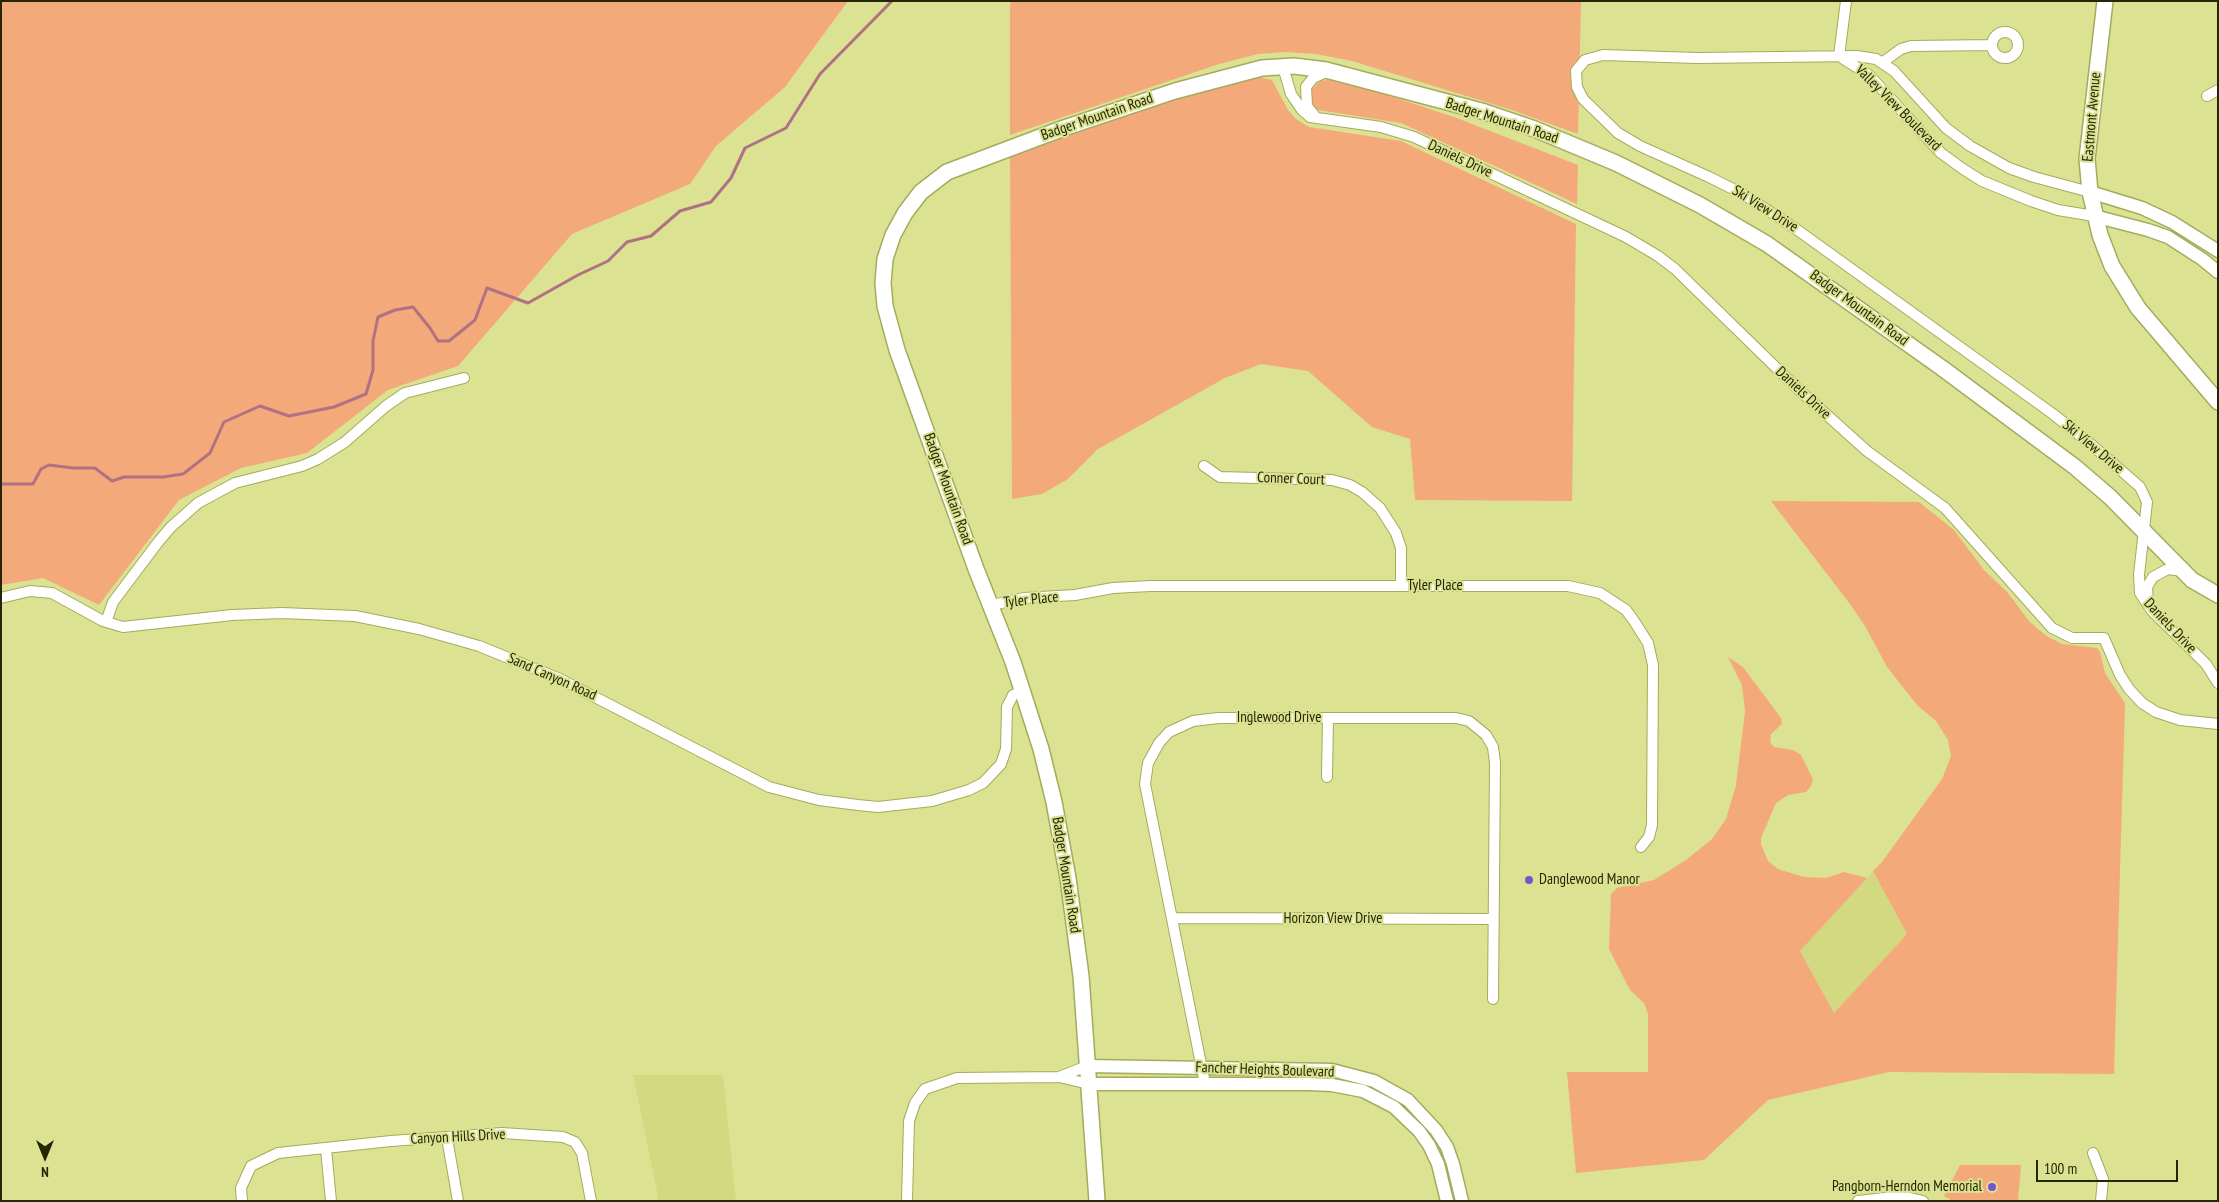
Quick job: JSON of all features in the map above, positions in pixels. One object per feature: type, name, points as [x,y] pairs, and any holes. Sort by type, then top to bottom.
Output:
[{"type":"main road","name":"Eastmont Avenue","points":[[2104,1],[2088,144],[2090,192],[2094,216],[2105,250],[2128,294],[2218,402]]},
{"type":"main road","name":"Badger Mountain Road","points":[[1097,1201],[1081,976],[1068,878],[1043,758],[992,605],[976,569],[890,327],[883,282],[885,258],[896,228],[921,192],[947,172],[972,161],[1175,91],[1241,72],[1282,66],[1329,70],[1485,112],[1532,128],[1616,163],[1734,224],[1823,282],[2051,448],[2091,480],[2182,571],[2201,587],[2218,595]]},
{"type":"street","points":[[1839,56],[1846,1]]},
{"type":"street","points":[[1883,62],[1901,49],[1911,46],[1992,45]]},
{"type":"street","name":"Ski View Drive","points":[[1839,56],[1697,58],[1596,56],[1585,60],[1578,66],[1576,81],[1583,100],[1618,133],[1640,146],[1709,176],[1776,215],[1894,298],[2086,440],[2144,492],[2147,502],[2144,532]]},
{"type":"street","name":"Valley View Boulevard","points":[[1839,56],[1867,57],[1883,62],[1894,71],[1946,128],[1970,146],[2003,165],[2034,178],[2142,208],[2172,222],[2218,251]]},
{"type":"street","name":"Valley View Boulevard","points":[[1839,56],[1853,63],[1869,75],[1923,134],[1942,153],[1963,169],[1996,187],[2058,210],[2094,216],[2168,237],[2218,272]]},
{"type":"street","name":"Daniels Drive","points":[[1282,66],[1291,94],[1302,110],[1310,117],[1381,127],[1414,137],[1626,237],[1658,256],[1675,269],[1845,432],[1878,459],[1945,508],[2052,628],[2072,638],[2104,638],[2120,675],[2129,689],[2142,703],[2156,712],[2180,720],[2218,724]]},
{"type":"street","name":"Daniels Drive","points":[[1329,70],[1313,78],[1306,87],[1305,94],[1310,112],[1315,116],[1332,121]]},
{"type":"street","points":[[2207,96],[2218,90]]},
{"type":"street","points":[[106,622],[113,602],[159,541],[171,527],[198,503],[214,492],[242,480],[302,466],[318,459],[345,442],[386,406],[405,393],[464,378]]},
{"type":"street","name":"Conner Court","points":[[1204,466],[1220,477],[1332,480],[1350,485],[1362,492],[1380,508],[1396,533],[1400,548],[1401,586]]},
{"type":"street","name":"Daniels Drive","points":[[2144,532],[2139,588],[2143,599],[2152,611],[2206,664],[2218,683]]},
{"type":"street","points":[[2152,611],[2147,594],[2150,581],[2163,570],[2182,571]]},
{"type":"street","name":"Tyler Place","points":[[992,605],[1024,598],[1075,596],[1134,586],[1568,586],[1600,593],[1626,610],[1643,632],[1653,665],[1652,825],[1649,837],[1640,847]]},
{"type":"street","name":"Sand Canyon Road","points":[[1,598],[30,592],[52,593],[106,622],[131,627],[232,616],[292,613],[355,616],[419,629],[479,646],[560,679],[769,787],[819,800],[870,806],[932,801],[969,790],[983,783],[1001,764],[1006,749],[1008,702],[1013,695],[1022,691]]},
{"type":"street","points":[[1327,777],[1328,718]]},
{"type":"street","name":"Inglewood Drive","points":[[1205,1084],[1145,784],[1148,763],[1159,743],[1169,732],[1183,724],[1204,719],[1456,718],[1469,721],[1486,735],[1493,747],[1495,763],[1493,999]]},
{"type":"street","name":"Horizon View Drive","points":[[1173,918],[1493,919]]},
{"type":"street","points":[[1060,1077],[1087,1066]]},
{"type":"street","name":"Fancher Heights Boulevard","points":[[1087,1066],[1332,1070],[1365,1078],[1389,1088],[1413,1105],[1436,1130],[1453,1164],[1462,1201]]},
{"type":"street","points":[[907,1201],[909,1120],[915,1103],[925,1089],[957,1078],[1060,1077],[1089,1084]]},
{"type":"street","name":"Fancher Heights Boulevard","points":[[1089,1084],[1332,1085],[1363,1092],[1381,1099],[1407,1118],[1429,1146],[1438,1164],[1446,1201]]},
{"type":"street","name":"Canyon Hills Drive","points":[[242,1201],[241,1188],[248,1168],[278,1153],[502,1133],[568,1138],[575,1142],[582,1153],[590,1201]]},
{"type":"street","points":[[447,1138],[458,1201]]},
{"type":"street","points":[[326,1149],[331,1201]]},
{"type":"street","points":[[2094,1153],[2103,1179],[2101,1201]]},
{"type":"street","points":[[1858,1201],[1902,1196],[1923,1201]]},
{"type":"shaded area","points":[[1,1],[848,1],[785,87],[716,146],[690,184],[572,234],[458,366],[388,390],[307,453],[241,468],[179,500],[99,605],[43,578],[1,585]]},
{"type":"shaded area","points":[[1010,1],[1581,1],[1578,134],[1512,110],[1352,61],[1316,54],[1285,52],[1258,54],[1219,64],[1010,135]]},
{"type":"shaded area","points":[[1259,77],[1272,80],[1288,110],[1296,119],[1309,127],[1401,141],[1576,224],[1572,501],[1415,500],[1410,439],[1372,427],[1308,371],[1261,364],[1225,378],[1098,449],[1068,479],[1042,494],[1012,499],[1010,156],[1190,94]]},
{"type":"shaded area","points":[[1328,80],[1381,93],[1454,117],[1578,165],[1577,204],[1401,123],[1318,110],[1312,105],[1310,91],[1320,81]]},
{"type":"shaded area","points":[[1771,501],[1919,502],[1954,530],[1984,570],[2008,593],[2029,621],[2045,635],[2062,644],[2097,648],[2100,652],[2105,673],[2125,703],[2114,1074],[1889,1072],[1768,1100],[1704,1160],[1576,1173],[1567,1072],[1648,1072],[1648,1014],[1644,1003],[1630,990],[1609,949],[1611,894],[1617,888],[1654,880],[1686,860],[1712,839],[1726,819],[1736,785],[1745,711],[1742,685],[1728,657],[1743,667],[1781,718],[1782,724],[1771,734],[1770,742],[1774,747],[1793,750],[1801,755],[1813,779],[1811,786],[1806,792],[1788,795],[1776,803],[1761,838],[1761,844],[1768,861],[1778,869],[1804,877],[1826,878],[1844,872],[1867,878],[1800,951],[1834,1013],[1907,934],[1873,871],[1882,862],[1942,779],[1951,756],[1948,740],[1936,721],[1917,705],[1887,667],[1865,626],[1850,604]]},
{"type":"shaded area","points":[[1873,871],[1907,934],[1834,1013],[1800,951]]},
{"type":"shaded area","points":[[633,1075],[723,1075],[736,1201],[659,1201]]},
{"type":"shaded area","points":[[1960,1165],[2021,1165],[2018,1201],[1953,1201],[1944,1196]]},
{"type":"waterway","points":[[1,484],[33,484],[41,469],[49,465],[95,468],[112,481],[124,477],[163,477],[183,474],[210,453],[224,422],[260,406],[289,416],[334,407],[366,394],[373,370],[373,341],[378,317],[395,310],[413,307],[438,341],[449,341],[475,320],[487,288],[528,303],[578,275],[608,261],[627,242],[651,236],[680,211],[711,202],[731,178],[745,148],[786,128],[820,74],[892,1]]},
{"type":"place","name":"Danglewood Manor","points":[[1529,880]]},
{"type":"place","name":"Pangborn-Herndon Memorial","points":[[1992,1187]]}]
